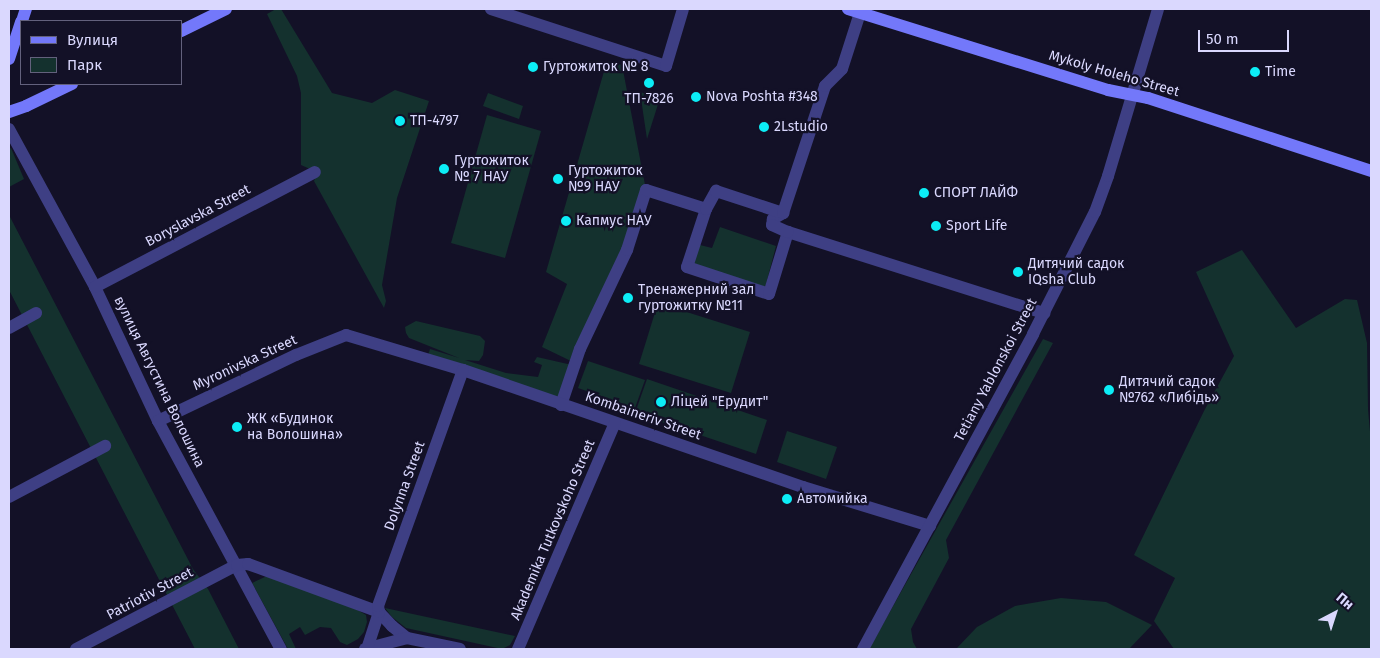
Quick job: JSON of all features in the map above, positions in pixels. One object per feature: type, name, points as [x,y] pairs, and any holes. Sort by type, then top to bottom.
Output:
[{"type":"main road","points":[[182,31],[226,9]]},
{"type":"main road","name":"Mykoly Holeho Street","points":[[854,11],[1108,90],[1148,98],[1371,172]]},
{"type":"main road","points":[[9,58],[20,25]]},
{"type":"main road","points":[[9,112],[70,85]]},
{"type":"street","points":[[491,9],[666,66],[682,9]]},
{"type":"street","name":"Tetiany Yablonskoi Street","points":[[863,649],[1044,313],[1095,212],[1108,176],[1158,9]]},
{"type":"street","points":[[854,11],[842,69],[825,86],[783,213],[773,219],[772,225],[788,232],[1044,313]]},
{"type":"street","name":"вулиця Августина Волошина","points":[[9,129],[95,287],[158,420],[281,649]]},
{"type":"street","name":"Boryslavska Street","points":[[95,287],[314,172]]},
{"type":"street","points":[[561,405],[580,349],[627,250],[646,190],[706,209]]},
{"type":"street","points":[[783,213],[716,190],[706,209],[687,267],[769,294],[788,232]]},
{"type":"street","points":[[9,328],[36,313]]},
{"type":"street","name":"Kombaineriv Street","points":[[346,335],[463,370],[802,487],[930,526]]},
{"type":"street","name":"Myronivska Street","points":[[158,420],[296,355],[346,335]]},
{"type":"street","name":"Dolynna Street","points":[[366,649],[379,612],[378,606],[463,370]]},
{"type":"street","name":"Akademika Tutkovskoho Street","points":[[518,649],[615,423]]},
{"type":"street","points":[[9,497],[105,446]]},
{"type":"street","points":[[237,565],[248,564],[379,612],[407,638]]},
{"type":"street","name":"Patriotiv Street","points":[[76,649],[237,565]]},
{"type":"street","points":[[366,649],[407,638],[460,649]]},
{"type":"green space","points":[[276,9],[281,9],[332,93],[372,103],[395,90],[429,101],[397,198],[382,285],[386,301],[384,308],[314,181],[316,176],[310,169],[301,165],[301,93],[297,76],[267,14]]},
{"type":"green space","points":[[607,61],[622,65],[646,190],[575,363],[542,347],[567,284],[546,272]]},
{"type":"green space","points":[[640,92],[660,98],[647,139]]},
{"type":"green space","points":[[488,93],[523,106],[519,119],[483,106]]},
{"type":"green space","points":[[487,115],[541,131],[505,258],[451,243]]},
{"type":"green space","points":[[11,148],[24,179],[9,187],[9,149]]},
{"type":"green space","points":[[9,215],[193,569],[208,589],[239,649],[195,649],[9,290]]},
{"type":"green space","points":[[720,227],[776,246],[765,288],[693,264],[700,245],[712,248]]},
{"type":"green space","points":[[1242,250],[1296,328],[1345,299],[1357,300],[1367,343],[1368,409],[1371,443],[1371,649],[1174,649],[1154,621],[1175,578],[1134,555],[1204,411],[1234,356],[1196,272]]},
{"type":"green space","points":[[658,303],[750,332],[731,393],[639,364]]},
{"type":"green space","points":[[416,321],[480,336],[485,341],[483,355],[479,361],[465,360],[506,373],[538,377],[542,365],[534,362],[537,357],[572,365],[565,391],[556,398],[428,355],[430,349],[459,358],[409,338],[405,327]]},
{"type":"green space","points":[[1043,339],[1053,343],[946,540],[949,558],[911,629],[913,642],[917,649],[869,649]]},
{"type":"green space","points":[[588,361],[645,380],[635,408],[578,388]]},
{"type":"green space","points":[[647,379],[767,420],[756,454],[635,413]]},
{"type":"green space","points":[[787,431],[837,447],[826,479],[777,462]]},
{"type":"green space","points":[[267,576],[356,609],[366,615],[367,622],[364,632],[358,639],[347,645],[340,642],[331,628],[320,627],[305,635],[300,627],[289,634],[296,649],[288,649],[252,583]]},
{"type":"green space","points":[[1061,598],[1106,602],[1152,625],[1129,649],[956,649],[977,627],[1015,606]]},
{"type":"green space","points":[[385,608],[515,636],[510,645],[502,649],[406,628],[392,617]]},
{"type":"place","name":"Гуртожиток № 8","points":[[533,67]]},
{"type":"place","name":"Time","points":[[1255,72]]},
{"type":"place","name":"ТП-7826","points":[[649,83]]},
{"type":"place","name":"Nova Poshta #348","points":[[696,97]]},
{"type":"place","name":"ТП-4797","points":[[400,121]]},
{"type":"place","name":"2Lstudio","points":[[764,127]]},
{"type":"place","name":"Гуртожиток № 7 НАУ","points":[[444,169]]},
{"type":"place","name":"Гуртожиток №9 НАУ","points":[[558,179]]},
{"type":"place","name":"СПОРТ ЛАЙФ","points":[[924,193]]},
{"type":"place","name":"Капмус НАУ","points":[[566,221]]},
{"type":"place","name":"Sport Life","points":[[936,226]]},
{"type":"place","name":"Дитячий садок IQsha Club","points":[[1018,272]]},
{"type":"place","name":"Тренажерний зал гуртожитку №11","points":[[628,298]]},
{"type":"place","name":"Дитячий садок №762 «Либідь»","points":[[1109,390]]},
{"type":"place","name":"Ліцей \"Ерудит\"","points":[[661,402]]},
{"type":"place","name":"ЖК «Будинок на Волошина»","points":[[237,427]]},
{"type":"place","name":"Автомийка","points":[[787,499]]}]
